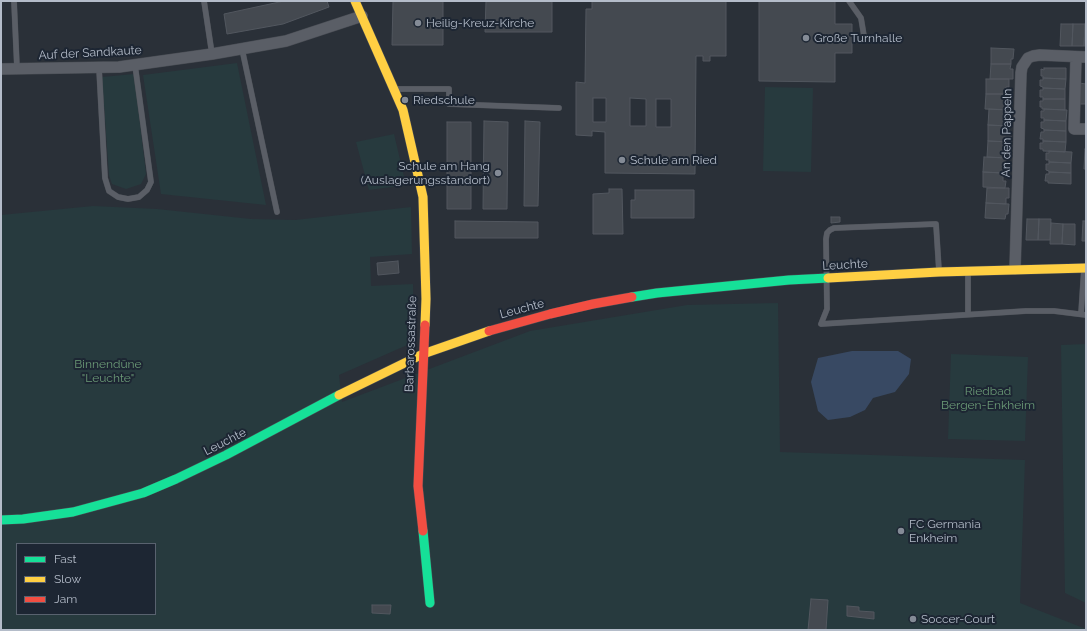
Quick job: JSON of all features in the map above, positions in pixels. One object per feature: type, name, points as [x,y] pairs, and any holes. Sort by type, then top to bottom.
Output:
[{"type":"street","name":"Barbarossastraße","points":[[355,1],[403,110],[423,197],[426,299],[418,486],[430,603]]},
{"type":"street","name":"Auf der Sandkaute","points":[[1,69],[98,68],[136,65],[212,54],[286,41],[362,16]]},
{"type":"street","name":"An den Pappeln","points":[[1015,269],[1022,67],[1028,58],[1033,56],[1081,57]]},
{"type":"street","points":[[1081,57],[1074,129],[1086,129]]},
{"type":"street","name":"Leuchte","points":[[1,520],[23,519],[74,512],[143,493],[226,455],[350,389],[423,354],[492,330],[550,314],[630,296],[734,285],[939,272],[1085,268]]},
{"type":"lane","points":[[14,1],[17,68]]},
{"type":"lane","points":[[204,1],[212,54]]},
{"type":"lane","points":[[850,1],[861,18],[864,36]]},
{"type":"lane","points":[[242,49],[277,212]]},
{"type":"lane","points":[[98,68],[105,178],[109,191],[118,197],[128,199],[140,197],[147,190],[151,182],[136,65]]},
{"type":"lane","points":[[394,89],[449,89],[449,104],[560,108]]},
{"type":"lane","points":[[939,272],[936,224],[834,228],[827,233],[826,239],[826,309],[821,324],[1038,311],[1083,314],[1085,268]]},
{"type":"lane","points":[[968,271],[968,314]]},
{"type":"green space","points":[[237,63],[266,205],[161,194],[143,75]]},
{"type":"green space","points":[[134,74],[146,174],[141,184],[126,189],[112,184],[109,175],[102,77]]},
{"type":"green space","points":[[765,87],[813,88],[811,172],[763,171]]},
{"type":"green space","points":[[394,134],[406,185],[369,190],[356,142]]},
{"type":"green space","name":"Binnendüne \"Leuchte\"","points":[[93,206],[157,209],[251,219],[295,220],[411,207],[412,254],[370,257],[371,286],[413,284],[414,342],[339,375],[342,402],[530,331],[687,305],[778,303],[780,452],[1025,460],[1020,603],[1086,629],[1086,630],[1,630],[1,215]]},
{"type":"green space","name":"Riedbad Bergen-Enkheim","points":[[1086,344],[1086,603],[1065,593],[1061,345]]},
{"type":"green space","name":"Riedbad Bergen-Enkheim","points":[[951,354],[1028,357],[1025,441],[948,439]]},
{"type":"water","points":[[852,351],[898,351],[911,359],[909,374],[895,392],[873,398],[865,410],[850,417],[828,420],[818,411],[811,382],[818,358]]},
{"type":"building","points":[[284,1],[327,1],[329,7],[283,24],[227,34],[224,14]]},
{"type":"building","name":"Heilig-Kreuz-Kirche","points":[[393,1],[443,1],[443,45],[392,45]]},
{"type":"building","points":[[486,1],[552,1],[552,32],[485,32]]},
{"type":"building","points":[[592,1],[726,1],[726,56],[710,56],[710,61],[703,61],[703,56],[696,56],[695,174],[605,173],[605,132],[592,131],[592,136],[576,135],[576,82],[585,83],[586,9],[592,9]],"holes":[[[593,98],[606,98],[606,122],[593,122]],[[630,98],[646,99],[646,126],[630,126]],[[656,99],[671,99],[671,127],[656,127]]]},
{"type":"building","name":"Große Turnhalle","points":[[759,1],[835,1],[835,24],[852,24],[852,53],[835,53],[835,82],[759,81]]},
{"type":"building","points":[[1061,24],[1073,24],[1072,46],[1060,46]]},
{"type":"building","points":[[1073,24],[1085,24],[1084,46],[1072,46]]},
{"type":"building","points":[[1085,24],[1086,46],[1084,46]]},
{"type":"building","points":[[991,48],[1014,49],[1011,64],[991,64]]},
{"type":"building","points":[[991,64],[1011,64],[1010,69],[1013,69],[1013,79],[990,79]]},
{"type":"building","points":[[1044,68],[1066,68],[1066,79],[1043,78],[1043,76],[1041,76],[1041,69],[1044,70]]},
{"type":"building","points":[[1043,78],[1066,79],[1065,89],[1043,88],[1040,86],[1040,80],[1043,80]]},
{"type":"building","points":[[986,79],[1009,79],[1009,87],[1006,87],[1006,94],[986,94]]},
{"type":"building","points":[[1079,83],[1086,84],[1086,104],[1079,104]]},
{"type":"building","points":[[1043,88],[1065,89],[1065,99],[1043,99],[1043,97],[1040,97],[1040,90],[1043,90]]},
{"type":"building","points":[[986,94],[1006,94],[1005,102],[1008,102],[1008,110],[985,109]]},
{"type":"building","points":[[1043,99],[1065,99],[1065,110],[1042,109],[1042,107],[1040,107],[1040,101],[1043,101]]},
{"type":"building","points":[[989,109],[1012,110],[1012,116],[1009,116],[1009,126],[988,125]]},
{"type":"building","points":[[1044,109],[1067,110],[1066,121],[1044,120],[1044,118],[1041,118],[1041,111],[1044,111]]},
{"type":"building","points":[[1044,120],[1066,121],[1066,131],[1044,130],[1041,128],[1041,122],[1044,122]]},
{"type":"building","points":[[484,121],[508,122],[507,209],[483,209]]},
{"type":"building","points":[[525,121],[540,122],[538,206],[524,206]]},
{"type":"building","points":[[447,122],[471,122],[471,209],[447,209]]},
{"type":"building","points":[[988,125],[1009,126],[1009,136],[1011,136],[1011,142],[988,141]]},
{"type":"building","points":[[1044,130],[1066,131],[1066,142],[1043,141],[1043,139],[1040,139],[1041,132],[1044,132]]},
{"type":"building","points":[[988,141],[1008,142],[1008,152],[1010,152],[1010,158],[987,157]]},
{"type":"building","points":[[1043,141],[1066,142],[1065,152],[1043,151],[1043,149],[1040,149],[1040,143],[1043,143]]},
{"type":"building","points":[[1085,149],[1086,169],[1084,169]]},
{"type":"building","points":[[1049,151],[1072,152],[1071,163],[1049,162],[1049,160],[1046,160],[1046,153],[1049,153]]},
{"type":"building","points":[[984,157],[1006,158],[1006,166],[1003,166],[1003,173],[983,172]]},
{"type":"building","points":[[1049,162],[1071,163],[1071,173],[1049,172],[1046,170],[1046,164],[1049,164]]},
{"type":"building","points":[[983,172],[1003,173],[1003,181],[1006,181],[1005,188],[983,187]]},
{"type":"building","points":[[1049,172],[1071,173],[1071,184],[1048,183],[1048,181],[1045,181],[1046,174],[1049,174]]},
{"type":"building","points":[[987,188],[1009,188],[1009,198],[1006,198],[1006,204],[986,203]]},
{"type":"building","points":[[609,189],[622,189],[623,234],[593,234],[593,194],[609,193]]},
{"type":"building","points":[[635,190],[694,190],[694,218],[631,218],[631,200],[635,200]]},
{"type":"building","points":[[986,203],[1009,204],[1008,214],[1006,214],[1005,219],[985,218]]},
{"type":"building","points":[[831,217],[840,217],[840,222],[831,223]]},
{"type":"building","points":[[1027,219],[1039,219],[1038,240],[1026,240]]},
{"type":"building","points":[[1039,219],[1051,219],[1050,240],[1038,240]]},
{"type":"building","points":[[455,221],[538,222],[538,238],[455,238]]},
{"type":"building","points":[[1083,221],[1086,221],[1086,241],[1082,241]]},
{"type":"building","points":[[1051,223],[1063,224],[1062,244],[1050,244]]},
{"type":"building","points":[[1063,224],[1075,224],[1075,245],[1062,244]]},
{"type":"building","points":[[398,261],[399,273],[378,275],[377,263]]},
{"type":"building","points":[[811,599],[828,600],[826,630],[808,630]]},
{"type":"building","points":[[372,605],[391,605],[390,614],[372,613]]},
{"type":"building","points":[[847,606],[859,607],[859,611],[874,612],[874,619],[847,616]]},
{"type":"traffic: fast","points":[[632,297],[657,293],[789,280],[828,278]]},
{"type":"traffic: fast","points":[[1,520],[23,519],[73,512],[143,493],[226,455],[339,395]]},
{"type":"traffic: fast","points":[[423,531],[430,603]]},
{"type":"traffic: slow","points":[[355,1],[403,110],[423,197],[426,299],[425,325]]},
{"type":"traffic: slow","points":[[828,278],[939,272],[1086,268]]},
{"type":"traffic: slow","points":[[339,395],[423,354],[489,331]]},
{"type":"traffic: jam","points":[[489,331],[550,314],[632,297]]},
{"type":"traffic: jam","points":[[423,531],[418,486],[425,325]]},
{"type":"place","name":"Heilig-Kreuz-Kirche","points":[[418,23]]},
{"type":"place","name":"Große Turnhalle","points":[[806,38]]},
{"type":"place","name":"Riedschule","points":[[405,100]]},
{"type":"place","name":"Schule am Ried","points":[[622,160]]},
{"type":"place","name":"Schule am Hang (Auslagerungsstandort)","points":[[498,173]]},
{"type":"place","name":"FC Germania Enkheim","points":[[901,531]]},
{"type":"place","name":"Soccer-Court","points":[[913,619]]}]
